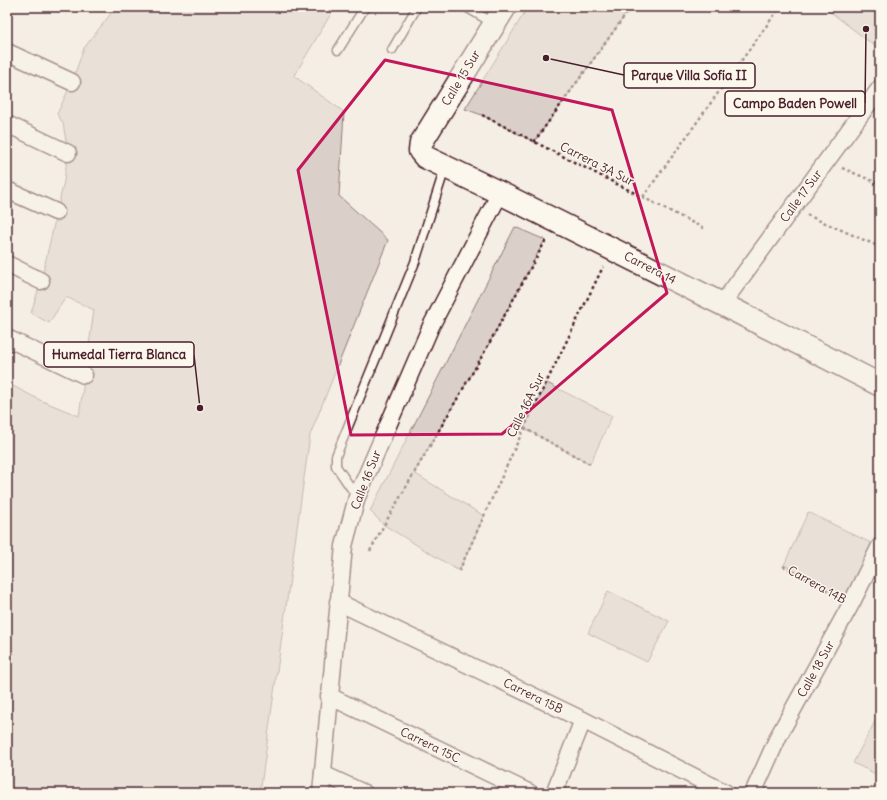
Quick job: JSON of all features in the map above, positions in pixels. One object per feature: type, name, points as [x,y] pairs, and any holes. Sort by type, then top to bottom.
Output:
[{"type":"street","name":"Calle 15 Sur","points":[[420,151],[421,143],[499,15]]},
{"type":"street","points":[[7,52],[72,82]]},
{"type":"street","name":"Calle 17 Sur","points":[[722,304],[880,88]]},
{"type":"street","points":[[7,124],[68,153]]},
{"type":"street","name":"Carrera 14","points":[[420,151],[425,157],[722,304],[880,386]]},
{"type":"street","points":[[7,190],[56,212]]},
{"type":"street","name":"Calle 16 Sur","points":[[321,793],[344,546],[357,497],[431,326],[500,193]]},
{"type":"street","points":[[7,264],[41,281]]},
{"type":"street","points":[[7,338],[84,375]]},
{"type":"street","name":"Calle 18 Sur","points":[[753,793],[779,735],[851,604],[880,546]]},
{"type":"street","name":"Carrera 15B","points":[[338,602],[583,720],[726,793]]},
{"type":"street","name":"Carrera 15C","points":[[329,696],[530,793]]},
{"type":"street","points":[[554,793],[583,720]]},
{"type":"street","points":[[323,774],[364,793]]},
{"type":"lane","points":[[338,50],[365,7]]},
{"type":"lane","points":[[392,50],[417,7]]},
{"type":"lane","points":[[466,7],[499,15]]},
{"type":"lane","points":[[357,497],[336,466],[336,456],[415,262],[446,167]]},
{"type":"path","points":[[534,142],[632,7]]},
{"type":"path","points":[[643,197],[780,7]]},
{"type":"path","name":"Carrera 3A Sur","points":[[482,115],[704,229]]},
{"type":"path","points":[[826,161],[880,184]]},
{"type":"path","points":[[792,209],[880,247]]},
{"type":"path","points":[[370,551],[485,351],[556,221]]},
{"type":"path","name":"Calle 16A Sur","points":[[459,571],[524,428],[603,270],[607,247]]},
{"type":"path","points":[[524,428],[590,464]]},
{"type":"path","name":"Carrera 14B","points":[[783,566],[851,604]]},
{"type":"highlighted area","points":[[385,60],[612,110],[667,293],[502,434],[351,435],[298,170]]},
{"type":"shaded area","points":[[116,7],[335,7],[294,76],[344,112],[339,196],[388,240],[310,435],[260,793],[7,793],[7,383],[40,400],[79,416],[94,310],[66,297],[49,323],[31,313],[41,281],[64,181],[68,153],[63,123],[57,114],[72,82],[84,48]]},
{"type":"shaded area","points":[[528,7],[631,7],[534,142],[482,115],[465,109]]},
{"type":"shaded area","points":[[824,7],[880,7],[880,50]]},
{"type":"shaded area","points":[[515,227],[545,240],[485,351],[414,473],[484,516],[459,571],[384,525],[370,511]]},
{"type":"shaded area","points":[[547,383],[612,416],[590,464],[524,428]]},
{"type":"shaded area","points":[[808,512],[879,547],[851,603],[784,565]]},
{"type":"shaded area","points":[[608,591],[669,621],[647,662],[588,633]]},
{"type":"shaded area","points":[[880,712],[880,776],[853,763]]},
{"type":"place","name":"Campo Baden Powell","points":[[866,29]]},
{"type":"place","name":"Parque Villa Sofía II","points":[[546,58]]},
{"type":"place","name":"Humedal Tierra Blanca","points":[[200,408]]}]
